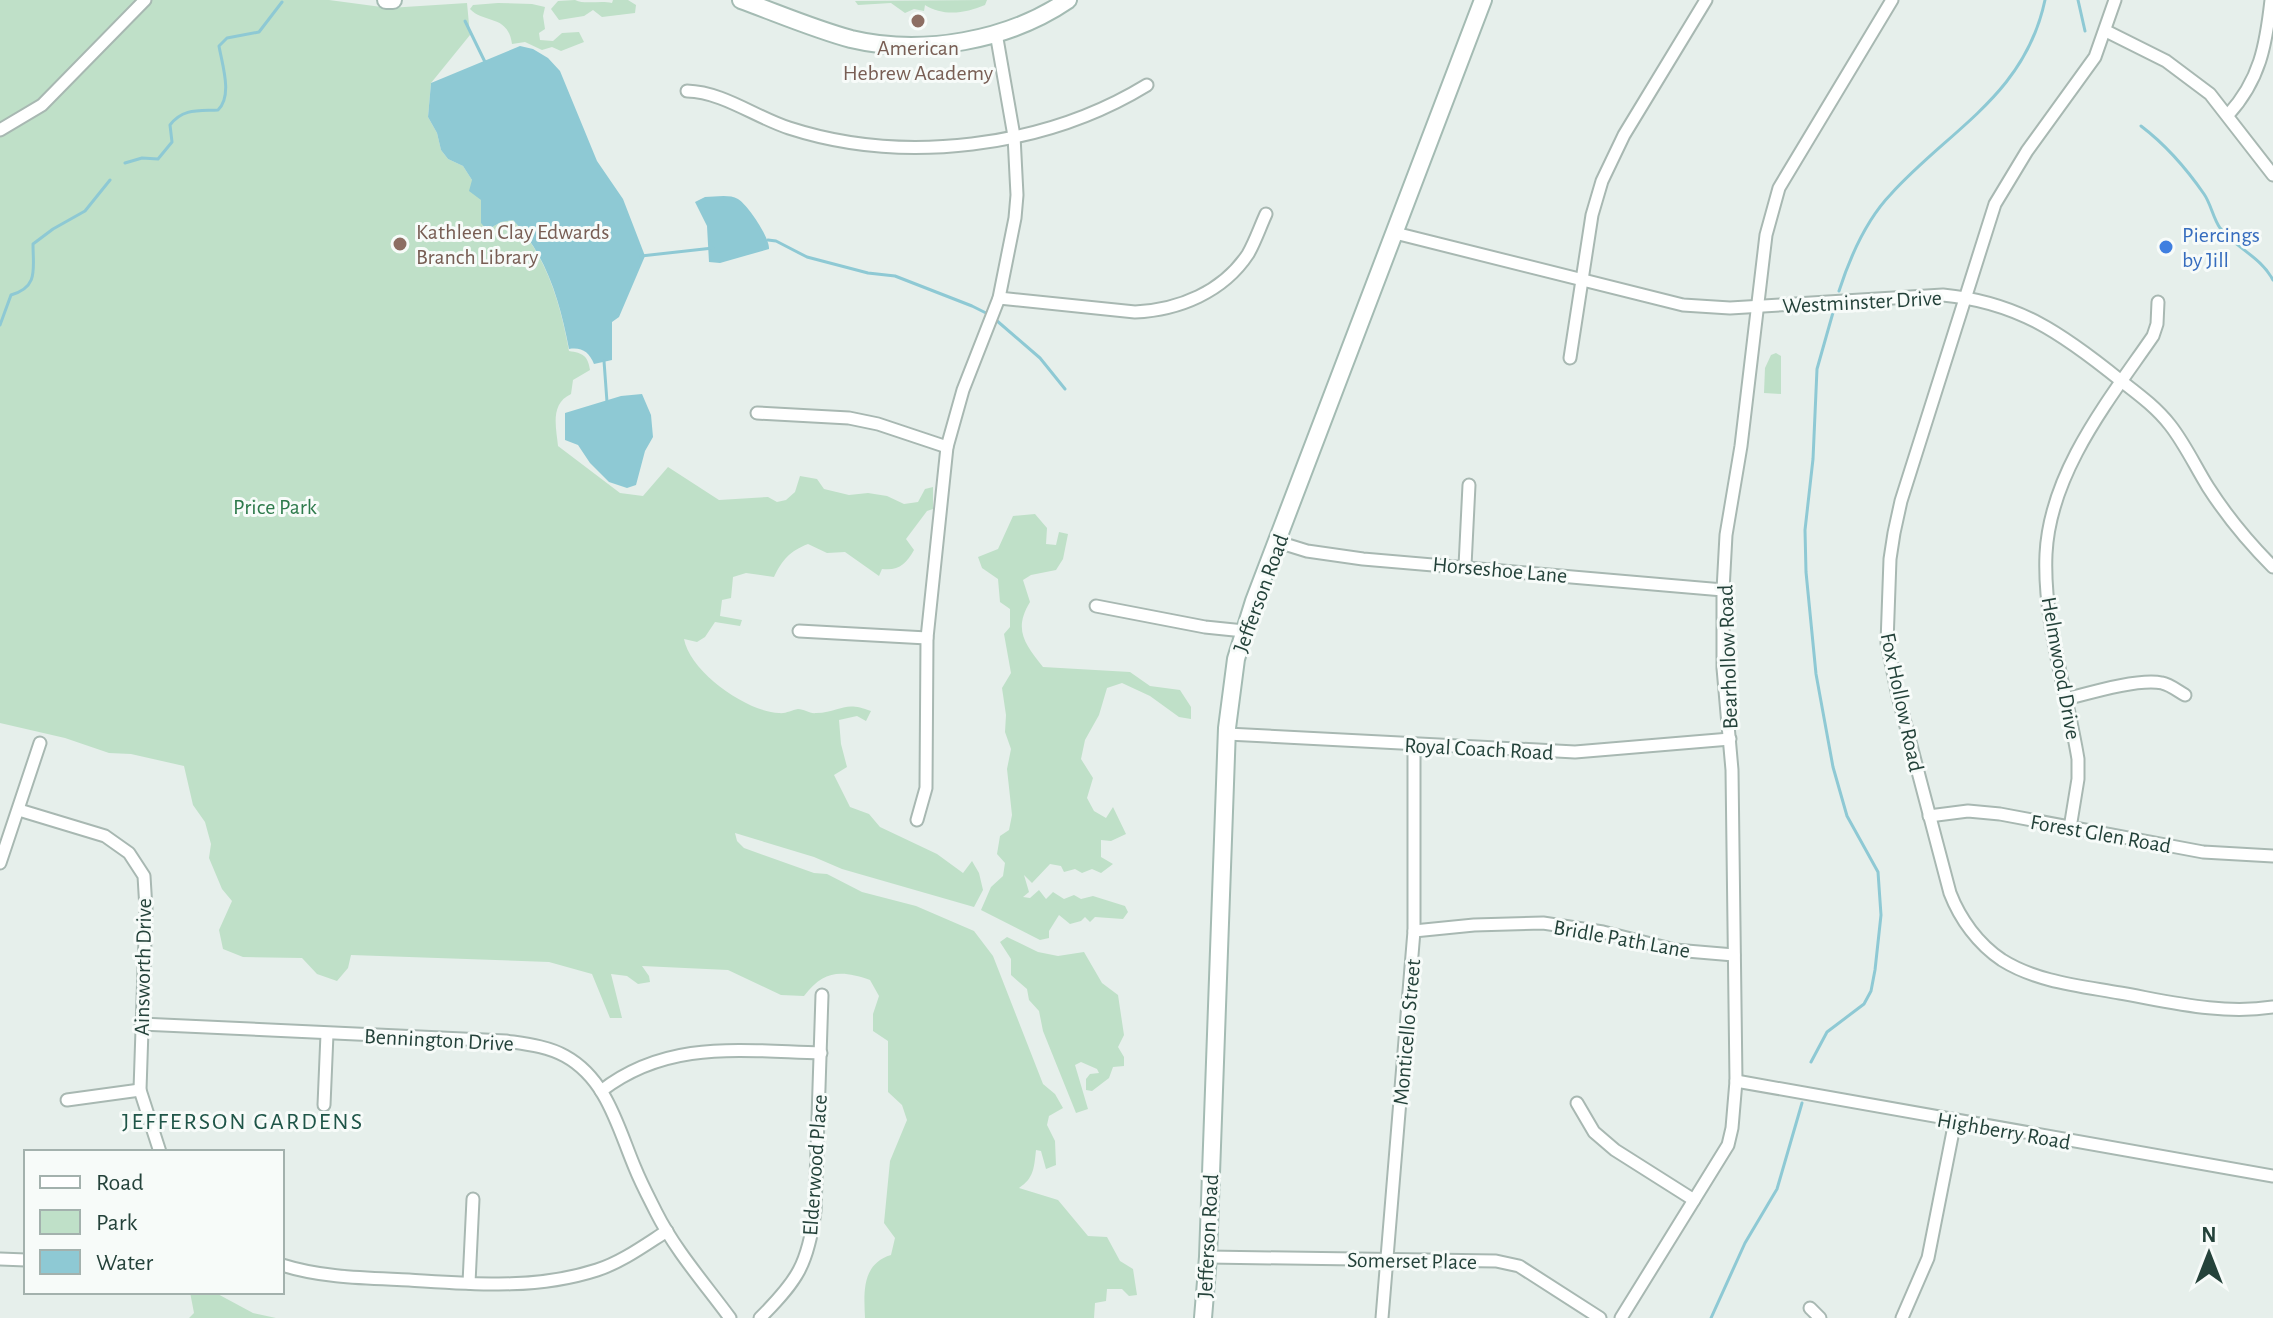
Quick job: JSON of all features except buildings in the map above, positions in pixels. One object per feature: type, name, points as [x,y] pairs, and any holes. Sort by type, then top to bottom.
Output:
[{"type":"street","points":[[0,130],[42,105],[145,0]]},
{"type":"street","points":[[386,0],[393,0]]},
{"type":"street","points":[[741,0],[851,39],[889,45],[945,43],[996,33],[1049,13],[1068,0]]},
{"type":"street","name":"Jefferson Road","points":[[1203,1318],[1208,1257],[1227,734],[1236,659],[1483,0]]},
{"type":"street","points":[[1570,358],[1592,215],[1602,181],[1624,135],[1706,0]]},
{"type":"street","name":"Bearhollow Road","points":[[1621,1318],[1728,1145],[1732,1128],[1736,1081],[1732,770],[1723,668],[1723,590],[1726,535],[1741,446],[1766,235],[1779,188],[1892,0]]},
{"type":"street","name":"Fox Hollow Road","points":[[2115,0],[2095,57],[2027,151],[1995,204],[1901,501],[1890,559],[1887,643],[1950,893],[1958,914],[1990,951],[2039,977],[2193,1006],[2253,1010],[2273,1007]]},
{"type":"street","points":[[2228,115],[2245,96],[2259,67],[2271,0]]},
{"type":"street","points":[[2106,31],[2166,61],[2210,94],[2273,175]]},
{"type":"street","points":[[917,820],[926,788],[927,638],[947,447],[963,390],[999,298],[1015,218],[1014,136],[996,33]]},
{"type":"street","points":[[687,91],[706,93],[789,128],[866,145],[940,148],[1014,136],[1095,112],[1147,85]]},
{"type":"street","points":[[999,298],[1119,311],[1152,311],[1173,307],[1207,292],[1231,274],[1248,253],[1266,214]]},
{"type":"street","name":"Westminster Drive","points":[[1395,233],[1582,282],[1706,308],[1913,296],[1966,297],[2018,311],[2094,358],[2147,400],[2191,454],[2208,487],[2271,561]]},
{"type":"street","name":"Helmwood Drive","points":[[2070,828],[2078,759],[2052,632],[2046,561],[2050,529],[2063,482],[2076,455],[2153,336],[2158,302]]},
{"type":"street","points":[[757,413],[849,418],[878,424],[947,447]]},
{"type":"street","points":[[1465,566],[1469,485]]},
{"type":"street","name":"Horseshoe Lane","points":[[1278,542],[1307,551],[1363,559],[1723,590]]},
{"type":"street","points":[[1096,606],[1244,631]]},
{"type":"street","points":[[799,631],[927,638]]},
{"type":"street","points":[[2066,699],[2101,689],[2145,683],[2162,683],[2185,695]]},
{"type":"street","name":"Royal Coach Road","points":[[1227,734],[1575,752],[1730,739]]},
{"type":"street","points":[[0,863],[40,743]]},
{"type":"street","name":"Monticello Street","points":[[1382,1318],[1414,931],[1414,745]]},
{"type":"street","name":"Ainsworth Drive","points":[[19,810],[105,836],[129,853],[144,876],[146,909],[140,1090],[159,1150]]},
{"type":"street","name":"Forest Glen Road","points":[[1929,816],[1968,811],[2203,852],[2273,856]]},
{"type":"street","name":"Bridle Path Lane","points":[[1414,931],[1543,923],[1603,932],[1675,950],[1734,955]]},
{"type":"street","name":"Elderwood Place","points":[[760,1318],[794,1282],[804,1265],[811,1237],[815,1211],[822,995]]},
{"type":"street","name":"Bennington Drive","points":[[141,1024],[506,1041],[534,1045],[566,1056],[601,1091],[613,1111],[635,1170],[667,1231],[730,1318]]},
{"type":"street","points":[[324,1105],[327,1034]]},
{"type":"street","points":[[601,1091],[620,1077],[674,1055],[702,1050],[821,1053]]},
{"type":"street","name":"Highberry Road","points":[[1736,1081],[2273,1176]]},
{"type":"street","points":[[67,1100],[140,1090]]},
{"type":"street","points":[[1577,1103],[1594,1132],[1615,1150],[1694,1200]]},
{"type":"street","points":[[1902,1318],[1928,1258],[1955,1121]]},
{"type":"street","points":[[469,1283],[473,1199]]},
{"type":"street","points":[[284,1265],[332,1276],[537,1284],[599,1269],[635,1252],[667,1231]]},
{"type":"street","name":"Somerset Place","points":[[1208,1257],[1496,1261],[1519,1266],[1600,1318]]},
{"type":"street","points":[[0,1259],[24,1260]]},
{"type":"street","points":[[1810,1308],[1820,1318]]},
{"type":"green space","name":"Price Park","points":[[0,0],[329,0],[389,8],[467,3],[470,35],[431,83],[428,117],[437,133],[441,150],[448,159],[463,166],[472,180],[481,200],[487,230],[501,222],[513,220],[535,249],[556,298],[569,351],[581,354],[588,361],[590,370],[573,380],[571,394],[564,398],[557,410],[558,446],[620,493],[643,496],[668,467],[719,500],[768,497],[777,502],[786,500],[795,492],[800,476],[817,479],[824,489],[849,495],[868,493],[887,496],[904,504],[918,502],[925,489],[933,487],[933,509],[927,511],[906,539],[914,550],[901,566],[882,569],[879,576],[845,552],[827,553],[808,544],[787,557],[774,577],[746,573],[733,577],[731,598],[722,600],[720,616],[742,620],[740,626],[715,622],[705,637],[697,642],[684,639],[688,652],[708,677],[752,706],[781,713],[798,709],[814,713],[848,707],[871,711],[866,721],[857,716],[839,720],[847,767],[834,775],[850,807],[869,814],[880,827],[937,854],[963,873],[972,861],[983,890],[974,907],[842,869],[814,857],[735,833],[737,841],[744,848],[814,873],[827,874],[862,892],[916,906],[974,931],[993,956],[1043,1084],[1055,1094],[1063,1108],[1049,1116],[1047,1125],[1055,1141],[1056,1165],[1046,1169],[1041,1151],[1036,1150],[1030,1176],[1019,1188],[1058,1200],[1088,1236],[1107,1237],[1120,1261],[1133,1269],[1137,1295],[1129,1296],[1122,1289],[1107,1289],[1106,1301],[1095,1303],[1094,1318],[865,1318],[865,1290],[869,1273],[881,1259],[891,1255],[895,1238],[884,1223],[890,1161],[907,1120],[902,1105],[888,1092],[888,1041],[873,1031],[873,1014],[879,996],[870,980],[834,974],[819,981],[804,996],[781,995],[728,970],[642,966],[650,982],[638,984],[627,976],[611,974],[622,1018],[610,1018],[592,974],[549,962],[351,955],[348,968],[337,981],[317,974],[302,958],[243,957],[223,949],[219,930],[232,901],[222,889],[209,858],[211,844],[205,822],[193,805],[184,766],[131,754],[109,753],[65,738],[0,723]]},
{"type":"green space","points":[[613,0],[628,0],[636,5],[635,13],[602,17],[593,10],[584,16],[559,20],[551,9],[558,1],[612,3]]},
{"type":"green space","points":[[987,0],[985,5],[963,12],[940,11],[925,5],[924,11],[914,9],[905,13],[891,3],[858,5],[855,1]]},
{"type":"green space","points":[[498,3],[545,7],[545,29],[539,33],[540,40],[553,41],[562,33],[579,32],[584,42],[561,51],[552,47],[542,50],[525,42],[512,44],[506,28],[470,9],[473,5]]},
{"type":"green space","points":[[1776,353],[1781,356],[1781,394],[1764,393],[1765,368],[1771,355]]},
{"type":"green space","points":[[1035,514],[1047,528],[1046,544],[1056,545],[1059,532],[1068,534],[1063,559],[1056,570],[1031,575],[1023,580],[1030,602],[1022,621],[1023,636],[1043,667],[1130,672],[1150,686],[1180,690],[1191,707],[1191,719],[1179,717],[1150,696],[1122,683],[1107,688],[1099,715],[1085,740],[1081,759],[1093,778],[1087,798],[1094,811],[1106,818],[1113,807],[1126,834],[1111,841],[1101,840],[1101,857],[1113,864],[1101,873],[1092,869],[1082,873],[1075,869],[1064,872],[1061,866],[1050,864],[1032,883],[1024,875],[1029,892],[1023,897],[1030,898],[1039,890],[1046,899],[1053,892],[1064,899],[1074,895],[1081,899],[1093,896],[1125,906],[1128,912],[1123,919],[1095,917],[1090,922],[1085,917],[1070,924],[1059,915],[1049,931],[1049,938],[1040,940],[981,910],[991,887],[1003,876],[1005,863],[997,854],[1000,836],[1009,830],[1012,815],[1007,769],[1011,749],[1005,732],[1002,688],[1011,673],[1004,634],[1010,627],[1010,609],[1000,602],[998,579],[982,568],[978,557],[998,549],[1013,516]]},
{"type":"green space","points":[[1007,937],[1038,952],[1058,956],[1084,952],[1102,983],[1118,995],[1124,1035],[1118,1047],[1124,1057],[1124,1066],[1113,1067],[1109,1078],[1092,1091],[1086,1090],[1086,1079],[1090,1074],[1099,1073],[1097,1069],[1081,1062],[1075,1065],[1088,1109],[1076,1113],[1043,1031],[1039,1011],[1029,1000],[1027,989],[1011,975],[1011,959],[1000,942]]},
{"type":"green space","points":[[190,1294],[218,1294],[253,1313],[276,1318],[189,1318],[194,1313]]},
{"type":"water","points":[[520,46],[548,58],[560,71],[597,161],[623,199],[645,256],[619,317],[612,322],[612,360],[594,364],[584,351],[569,349],[556,297],[535,249],[513,220],[501,222],[487,230],[481,223],[481,200],[469,191],[472,180],[463,166],[448,159],[441,150],[437,133],[428,117],[431,83]]},
{"type":"water","points":[[705,197],[730,197],[742,202],[762,230],[769,249],[720,263],[709,262],[707,226],[695,202]]},
{"type":"water","points":[[642,394],[651,415],[653,437],[645,451],[636,485],[627,488],[609,482],[578,445],[565,440],[565,413],[621,396]]},
{"type":"waterway","points":[[1839,291],[1860,240],[1882,204],[1983,108],[2021,61],[2035,33],[2045,0]]},
{"type":"waterway","points":[[2078,0],[2085,31]]},
{"type":"waterway","points":[[125,163],[142,158],[158,159],[172,142],[170,125],[180,116],[218,110],[226,88],[219,46],[227,38],[259,32],[282,2]]},
{"type":"waterway","points":[[465,21],[485,62]]},
{"type":"waterway","points":[[2141,126],[2190,175],[2206,198],[2220,228],[2262,265],[2273,280]]},
{"type":"waterway","points":[[0,325],[11,295],[20,292],[30,282],[33,244],[85,211],[110,180]]},
{"type":"waterway","points":[[768,240],[807,257],[868,273],[895,276],[990,315]]},
{"type":"waterway","points":[[641,256],[713,248]]},
{"type":"waterway","points":[[1811,1062],[1827,1032],[1864,1004],[1871,991],[1881,915],[1878,872],[1847,816],[1833,767],[1816,674],[1806,572],[1805,530],[1813,459],[1817,369],[1834,309]]},
{"type":"waterway","points":[[996,320],[1040,358],[1065,389]]},
{"type":"waterway","points":[[604,361],[607,402]]},
{"type":"waterway","points":[[1711,1318],[1745,1243],[1777,1189],[1802,1103]]},
{"type":"place","name":"American Hebrew Academy","points":[[918,21]]},
{"type":"place","name":"Kathleen Clay Edwards Branch Library","points":[[400,244]]},
{"type":"place","name":"Piercings by Jill","points":[[2166,247]]},
{"type":"district","name":"JEFFERSON GARDENS","points":[[243,1121]]}]
